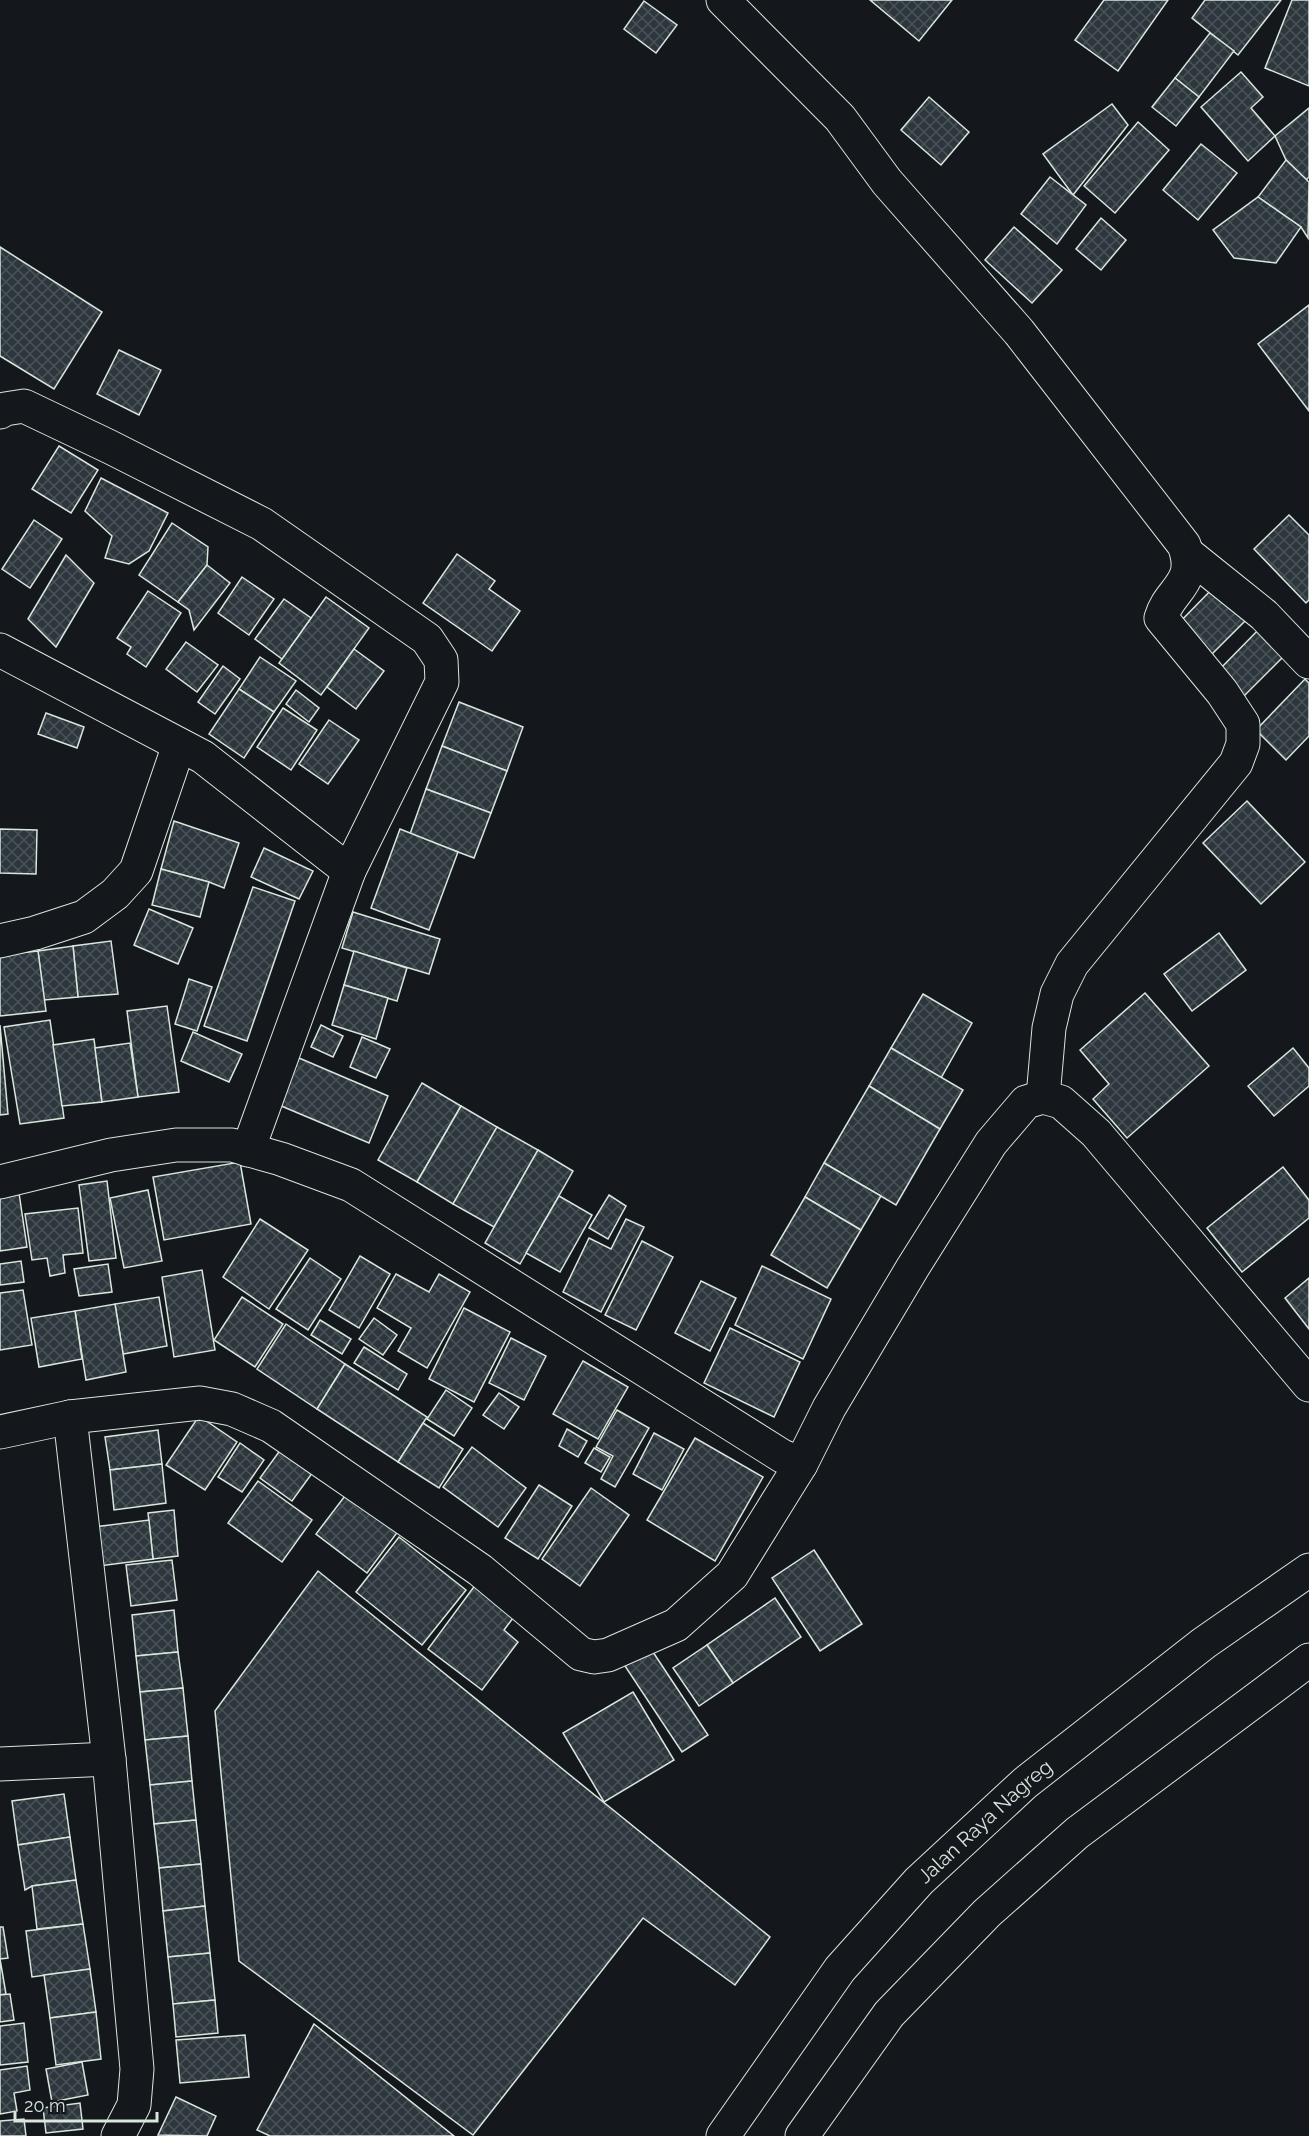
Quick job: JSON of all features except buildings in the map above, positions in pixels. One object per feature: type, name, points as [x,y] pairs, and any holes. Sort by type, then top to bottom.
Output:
[{"type":"main road","points":[[723,0],[840,118],[887,182],[1019,332],[1184,545],[1190,565],[1181,586],[1161,618],[1222,692],[1243,724],[1244,744],[1236,763],[1072,964],[1057,994],[1049,1028],[1042,1097]]},
{"type":"main road","points":[[0,412],[24,406],[262,524],[427,639],[441,660],[442,682],[349,871],[248,1150]]},
{"type":"main road","points":[[1188,554],[1264,615],[1309,662]]},
{"type":"main road","points":[[0,650],[203,758],[349,871]]},
{"type":"main road","points":[[0,941],[35,933],[84,917],[115,894],[136,871],[178,745]]},
{"type":"main road","points":[[0,1432],[70,1417],[200,1403],[232,1408],[281,1433],[480,1570],[581,1654],[594,1657],[608,1655],[676,1625],[732,1575],[801,1464],[828,1408],[991,1143],[1026,1102],[1042,1097],[1061,1102],[1095,1133],[1309,1386]]},
{"type":"main road","points":[[0,1182],[111,1155],[176,1145],[232,1145],[280,1159],[351,1185],[782,1456],[801,1464]]},
{"type":"main road","points":[[70,1417],[109,1759],[137,2069],[134,2104],[118,2136]]},
{"type":"main road","name":"Jalan Raya Nagreg","points":[[723,2136],[840,1969],[919,1881],[1025,1783],[1204,1643],[1309,1570]]},
{"type":"main road","points":[[802,2136],[889,2014],[987,1913],[1077,1833],[1309,1660]]},
{"type":"main road","points":[[0,1764],[109,1759]]}]
